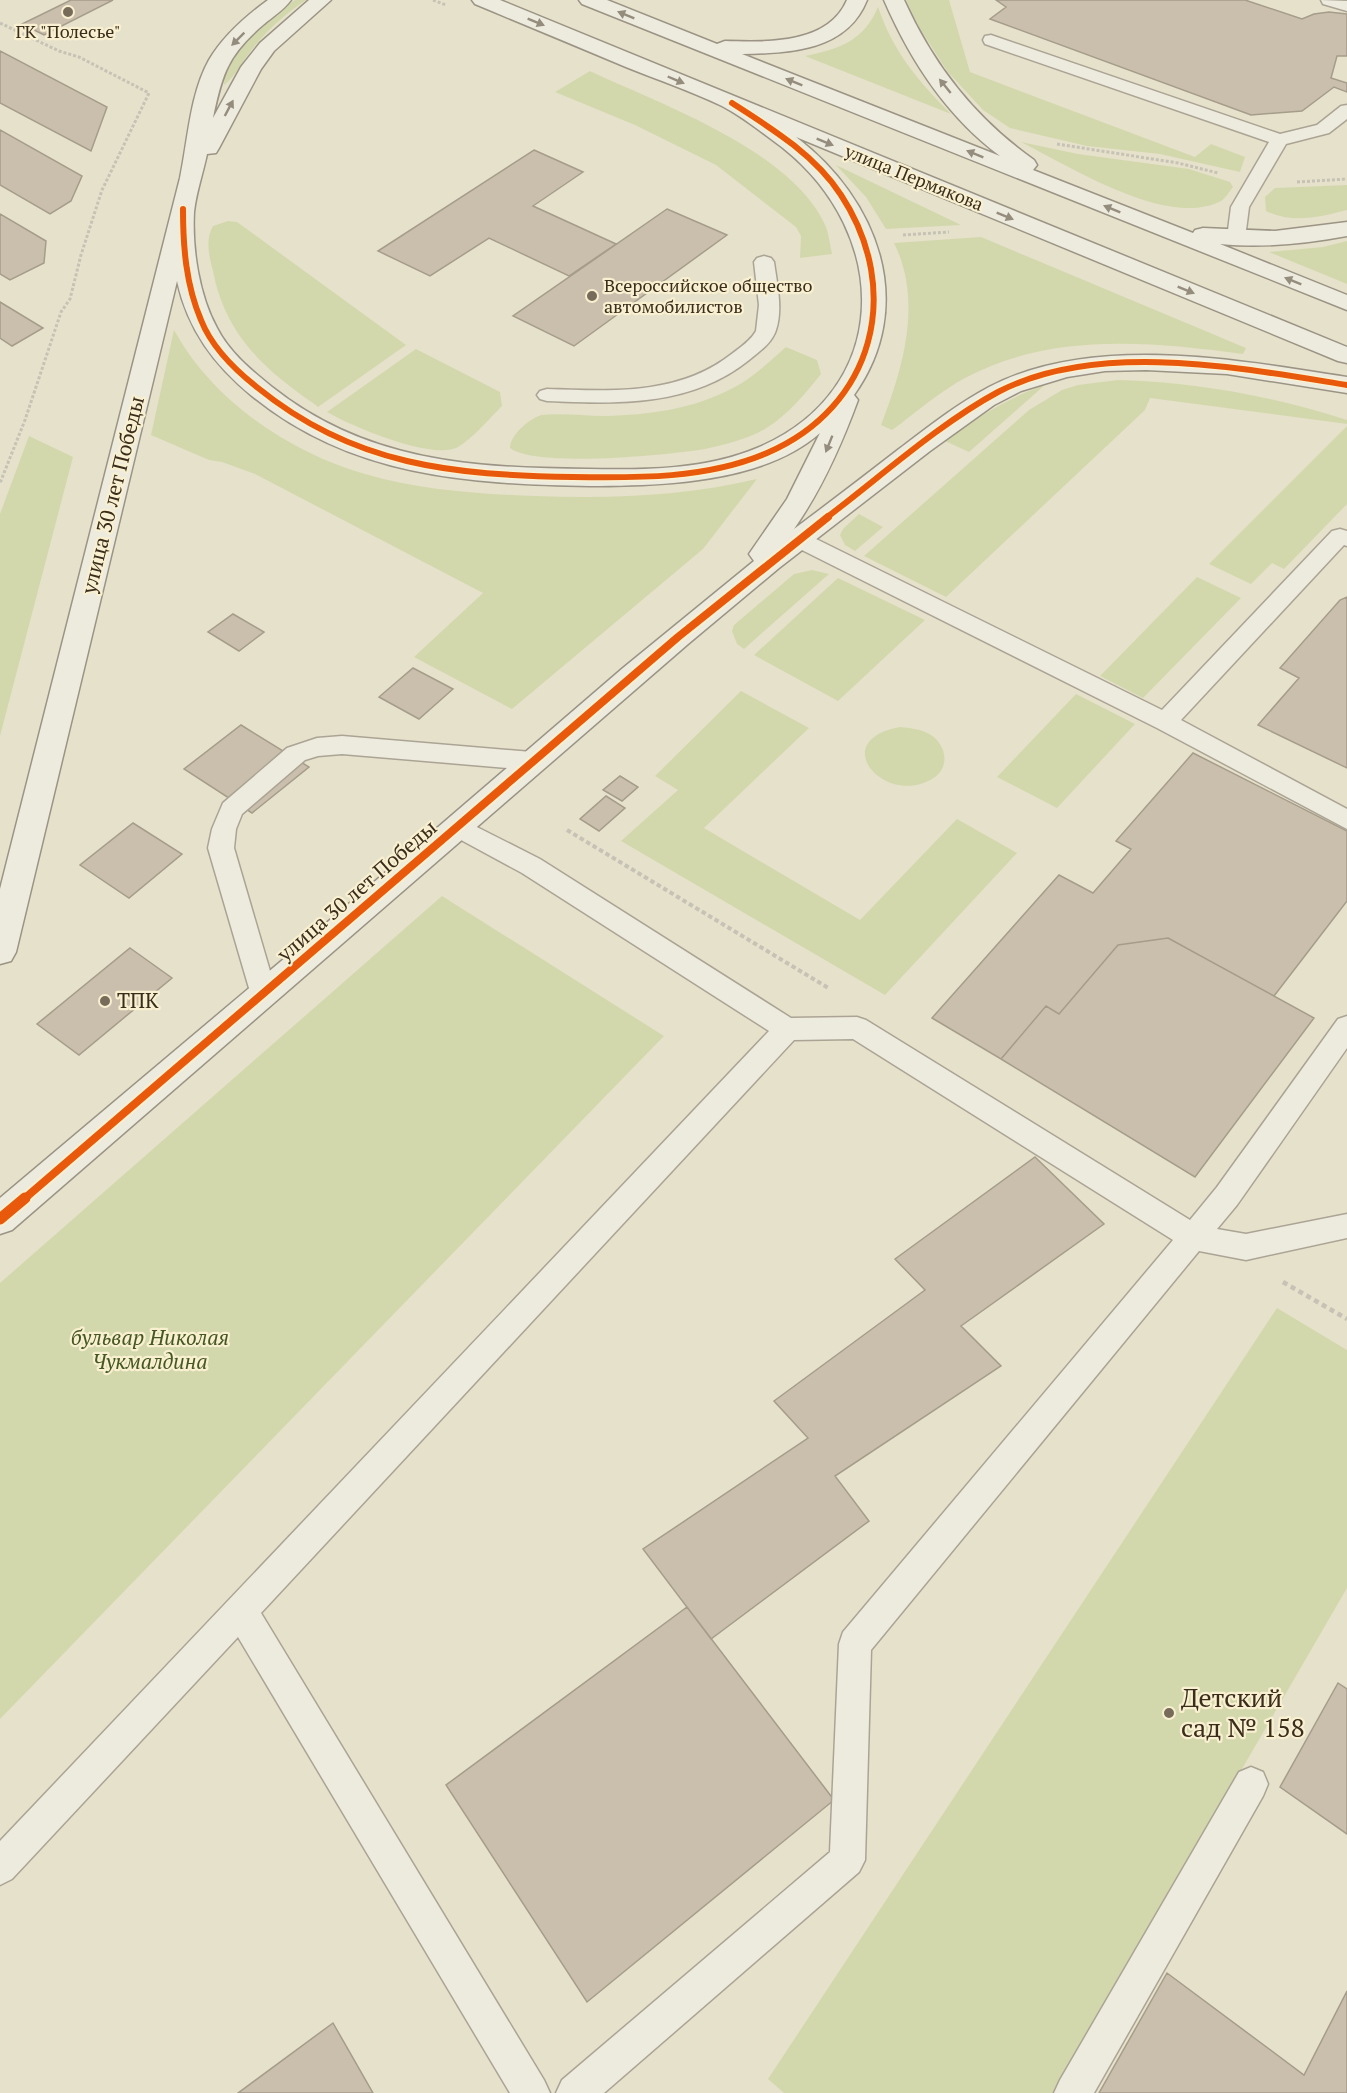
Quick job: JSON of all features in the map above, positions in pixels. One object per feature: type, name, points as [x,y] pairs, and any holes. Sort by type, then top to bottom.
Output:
[{"type":"street","name":"улица 30 лет Победы","points":[[0,952],[191,178],[212,79],[219,61],[235,41],[281,0]]},
{"type":"street","name":"улица 30 лет Победы","points":[[191,178],[251,67],[267,47],[321,0]]},
{"type":"street","name":"улица Пермякова","points":[[482,0],[1347,356]]},
{"type":"street","points":[[589,0],[1347,303]]},
{"type":"street","points":[[694,42],[758,48],[793,45],[822,36],[843,23],[856,8],[857,0]]},
{"type":"street","points":[[894,0],[906,28],[934,73],[969,115],[1017,159],[1068,192]]},
{"type":"street","points":[[732,103],[780,135],[818,168],[840,193],[865,238],[873,269],[874,316],[866,355],[849,390],[830,444],[801,499],[769,545],[734,588]]},
{"type":"street","points":[[183,209],[183,245],[190,285],[202,323],[224,357],[255,388],[292,416],[334,439],[380,456],[429,467],[521,476],[601,477],[688,472],[744,461],[787,443],[832,411],[849,390]]},
{"type":"street","points":[[1155,226],[1236,238],[1296,238],[1347,229]]},
{"type":"street","points":[[734,588],[969,411],[995,393],[1021,381],[1092,364],[1130,362],[1168,363],[1288,375],[1347,385]]},
{"type":"street","name":"улица 30 лет Победы","points":[[0,1219],[264,995],[734,588]]},
{"type":"lane","points":[[1329,0],[1347,6]]},
{"type":"lane","points":[[991,40],[1279,140],[1323,129],[1347,110]]},
{"type":"lane","points":[[1236,238],[1240,207],[1279,140]]},
{"type":"lane","points":[[547,394],[611,397],[655,395],[701,384],[735,364],[766,333],[770,300],[764,262]]},
{"type":"lane","points":[[1165,722],[1340,536],[1347,539]]},
{"type":"lane","points":[[798,539],[1165,722],[1347,820]]},
{"type":"lane","points":[[264,995],[221,848],[224,829],[232,809],[296,754],[317,747],[342,745],[532,761]]},
{"type":"lane","points":[[459,827],[531,866],[787,1029],[857,1028],[1193,1237],[1246,1247],[1347,1226]]},
{"type":"lane","points":[[575,2093],[847,1860],[855,1644],[1227,1196],[1347,1027]]},
{"type":"lane","points":[[0,1866],[787,1029]]},
{"type":"lane","points":[[241,1611],[531,2093]]},
{"type":"lane","points":[[1073,2093],[1251,1784]]},
{"type":"path","points":[[0,23],[59,51],[79,57],[149,93],[102,190],[81,255],[70,299],[61,312],[25,420],[0,483]]},
{"type":"green space","points":[[295,0],[306,0],[269,30],[224,85],[232,62],[251,37]]},
{"type":"green space","points":[[906,0],[949,0],[970,72],[1195,157],[1211,144],[1245,157],[1240,172],[1160,154],[1087,146],[1010,128],[983,110],[947,71],[919,27]]},
{"type":"green space","points":[[878,7],[891,38],[908,65],[951,114],[805,56],[829,50],[858,36],[872,19]]},
{"type":"green space","points":[[590,71],[687,115],[756,153],[785,175],[810,200],[826,227],[832,254],[800,258],[801,236],[796,227],[716,165],[635,125],[555,92]]},
{"type":"green space","points":[[1021,142],[1078,154],[1189,169],[1230,182],[1233,187],[1221,201],[1199,207],[1174,207],[1119,191]]},
{"type":"green space","points":[[836,165],[961,225],[886,229],[866,197]]},
{"type":"green space","points":[[1347,185],[1347,210],[1306,218],[1286,217],[1266,211],[1265,197],[1275,188]]},
{"type":"green space","points":[[228,221],[237,222],[406,345],[318,407],[262,362],[236,331],[227,313],[219,293],[208,242],[213,226]]},
{"type":"green space","points":[[981,237],[1246,348],[1243,354],[1173,346],[1102,344],[1033,353],[1000,363],[967,377],[938,395],[892,430],[881,425],[896,381],[907,334],[907,288],[903,265],[894,243]]},
{"type":"green space","points":[[1347,241],[1347,284],[1269,252],[1323,247]]},
{"type":"green space","points":[[174,330],[190,356],[210,379],[256,420],[309,452],[365,474],[407,484],[471,492],[592,497],[675,493],[757,479],[703,549],[512,709],[414,657],[483,593],[255,474],[222,462],[209,460],[151,435]]},
{"type":"green space","points":[[786,347],[817,360],[821,374],[789,411],[765,429],[744,439],[713,447],[634,457],[574,459],[546,457],[524,454],[510,448],[513,438],[521,428],[541,415],[638,414],[670,410],[701,402],[746,380]]},
{"type":"green space","points":[[416,349],[500,392],[502,406],[475,434],[458,447],[446,450],[412,446],[372,433],[327,412]]},
{"type":"green space","points":[[1118,380],[1205,387],[1262,397],[1319,411],[1347,420],[1347,424],[1150,398],[1145,410],[946,597],[864,556],[1029,410],[1062,390],[1078,385]]},
{"type":"green space","points":[[1046,384],[969,452],[945,441],[993,409]]},
{"type":"green space","points":[[1347,426],[1347,504],[1284,569],[1272,563],[1251,584],[1209,564]]},
{"type":"green space","points":[[29,436],[73,457],[0,736],[0,514]]},
{"type":"green space","points":[[859,514],[883,527],[855,551],[845,545],[840,535],[843,529]]},
{"type":"green space","points":[[812,570],[829,574],[744,649],[737,644],[732,631],[734,625],[794,574]]},
{"type":"green space","points":[[1197,577],[1241,598],[1143,698],[1100,676]]},
{"type":"green space","points":[[838,578],[925,620],[838,701],[754,655]]},
{"type":"green space","points":[[741,691],[809,728],[704,828],[860,920],[957,819],[1017,853],[885,995],[621,841],[678,790],[655,776]]},
{"type":"green space","points":[[1076,694],[1135,724],[1057,808],[997,777]]},
{"type":"green space","points":[[900,727],[927,733],[940,744],[944,762],[935,777],[917,785],[899,785],[883,779],[871,770],[865,758],[867,745],[878,735]]},
{"type":"green space","name":"бульвар Николая Чукмалдина","points":[[442,896],[664,1036],[0,1719],[0,1283]]},
{"type":"green space","name":"Детский сад № 158","points":[[1277,1308],[1347,1350],[1347,1588],[1054,2093],[784,2093],[768,2079]]},
{"type":"building","name":"ГК \"Полесье\"","points":[[71,0],[113,0],[44,35],[22,24]]},
{"type":"building","points":[[996,0],[1245,0],[1302,19],[1314,14],[1329,12],[1347,14],[1347,56],[1337,56],[1331,78],[1347,83],[1347,92],[1334,87],[1302,111],[1251,115],[990,19],[1006,7]]},
{"type":"building","points":[[0,51],[107,107],[91,151],[0,103]]},
{"type":"building","points":[[0,130],[82,176],[71,201],[50,214],[0,185]]},
{"type":"building","points":[[534,150],[583,172],[533,206],[616,244],[569,276],[489,238],[430,276],[378,251]]},
{"type":"building","name":"Всероссийское общество автомобилистов","points":[[667,209],[727,235],[574,346],[513,316]]},
{"type":"building","points":[[0,214],[46,241],[44,263],[10,280],[0,274]]},
{"type":"building","points":[[0,302],[43,328],[12,346],[0,338]]},
{"type":"building","points":[[1347,597],[1347,768],[1258,725],[1299,678],[1280,668],[1340,600]]},
{"type":"building","points":[[233,614],[264,632],[239,651],[208,632]]},
{"type":"building","points":[[413,668],[453,689],[419,719],[379,697]]},
{"type":"building","points":[[241,725],[309,767],[252,813],[184,769]]},
{"type":"building","points":[[1193,753],[1347,831],[1347,901],[1274,996],[1168,938],[1118,945],[1059,1014],[1046,1006],[1001,1059],[932,1018],[1059,875],[1093,893],[1131,849],[1116,841]]},
{"type":"building","points":[[620,776],[638,787],[622,801],[603,790]]},
{"type":"building","points":[[606,796],[625,808],[599,831],[580,819]]},
{"type":"building","points":[[133,823],[182,854],[129,898],[80,865]]},
{"type":"building","points":[[1168,938],[1314,1018],[1195,1177],[1001,1059],[1046,1006],[1059,1014],[1118,945]]},
{"type":"building","name":"ТПК","points":[[130,948],[172,978],[79,1055],[37,1024]]},
{"type":"building","points":[[1035,1157],[1104,1224],[961,1326],[1001,1366],[835,1476],[869,1521],[711,1639],[643,1549],[808,1438],[774,1401],[925,1290],[895,1259]]},
{"type":"building","points":[[687,1607],[834,1800],[587,2002],[446,1785]]},
{"type":"building","points":[[1338,1683],[1347,1689],[1347,1834],[1280,1787]]},
{"type":"building","points":[[1167,1973],[1304,2075],[1347,1991],[1347,2093],[1099,2093]]},
{"type":"building","points":[[333,2023],[373,2093],[238,2093]]},
{"type":"cycle path","points":[[183,209],[189,280],[201,321],[210,338],[228,361],[249,381],[284,409],[321,431],[360,448],[400,460],[442,469],[485,474],[622,477],[697,472],[768,453],[804,433],[833,407],[855,377],[869,343],[875,306],[872,269],[861,231],[841,195],[805,156],[777,133],[732,103]]},
{"type":"cycle path","points":[[0,1219],[723,599],[921,445],[985,400],[1013,385],[1066,370],[1105,364],[1146,362],[1227,367],[1347,385]]},
{"type":"place","name":"ГК \"Полесье\"","points":[[68,12]]},
{"type":"place","name":"Всероссийское общество автомобилистов","points":[[592,296]]},
{"type":"place","name":"ТПК","points":[[105,1001]]},
{"type":"place","name":"Детский сад № 158","points":[[1169,1713]]}]
